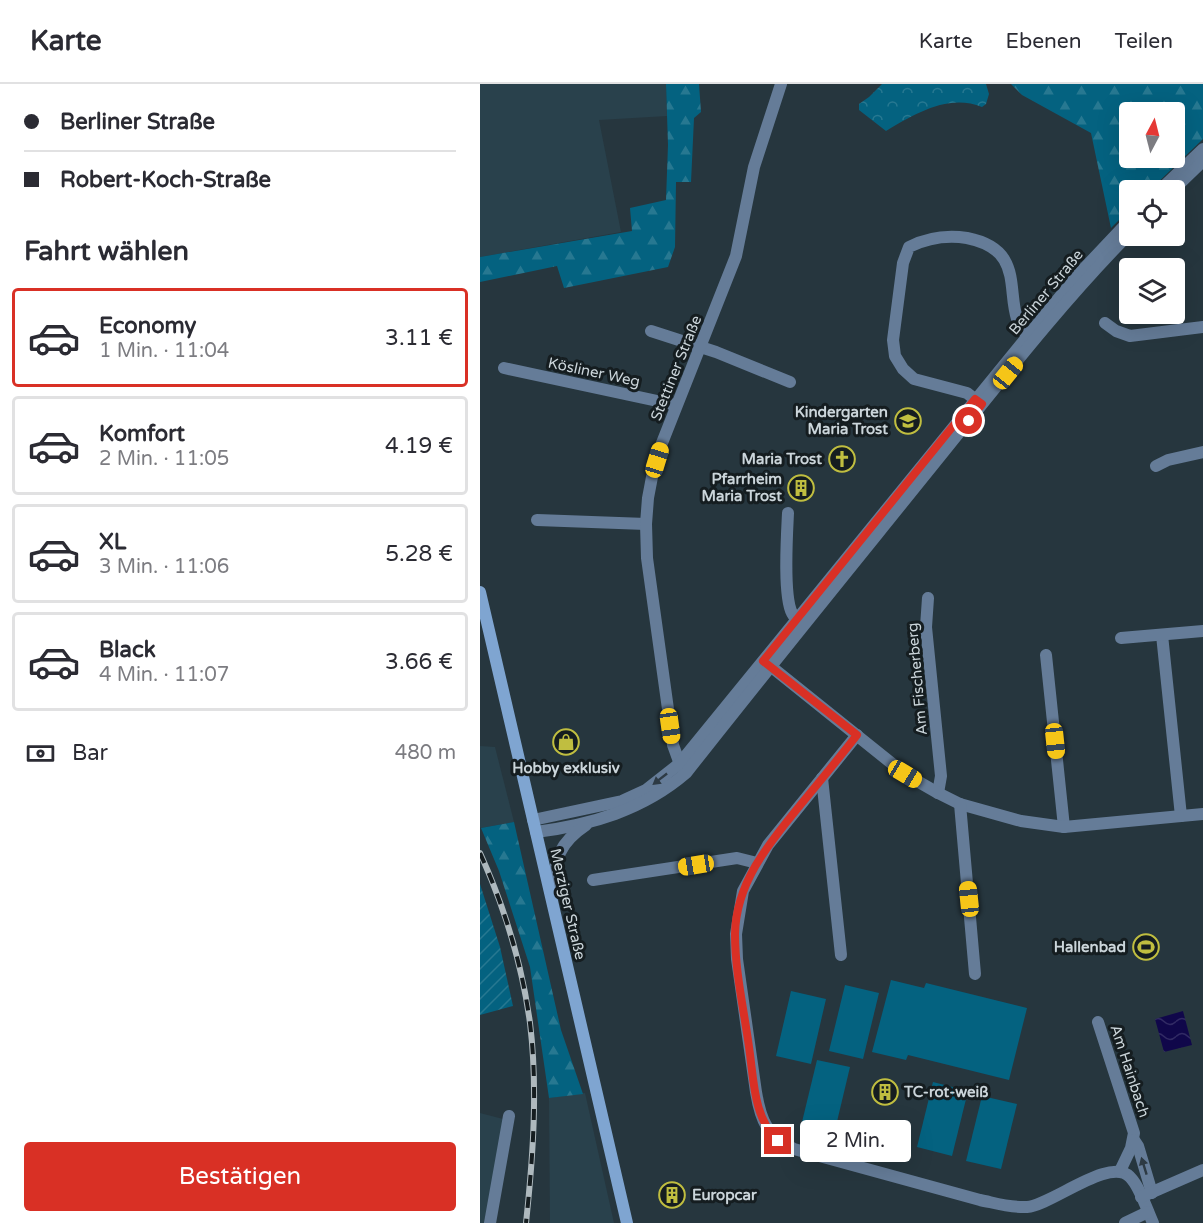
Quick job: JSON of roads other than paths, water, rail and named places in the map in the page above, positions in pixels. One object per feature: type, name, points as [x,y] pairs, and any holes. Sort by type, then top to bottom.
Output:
[{"type":"main road","name":"Merziger Straße","points":[[480,592],[627,1223]]},
{"type":"street","name":"Stettiner Straße","points":[[682,769],[673,745],[651,593],[646,524],[652,477],[676,405],[736,256],[754,167],[781,84]]},
{"type":"street","points":[[1178,180],[1194,171],[1203,149]]},
{"type":"street","points":[[1184,180],[1203,161]]},
{"type":"street","name":"Berliner Straße","points":[[535,826],[589,822],[626,811],[650,800],[668,788],[800,621],[1030,339],[1076,277],[1119,232]]},
{"type":"street","points":[[979,402],[967,393],[914,380],[895,356],[893,340],[901,274],[909,247],[920,241],[939,237],[964,238],[989,244],[997,250],[1010,271],[1020,328],[1030,339]]},
{"type":"street","name":"Berliner Straße","points":[[1030,339],[1119,245]]},
{"type":"street","points":[[1105,323],[1116,331],[1136,336],[1203,327]]},
{"type":"street","points":[[651,331],[700,346],[790,382]]},
{"type":"street","name":"Kösliner Weg","points":[[504,368],[676,405]]},
{"type":"street","points":[[1156,466],[1168,460],[1203,452]]},
{"type":"street","points":[[788,513],[787,576],[790,603],[792,613],[800,621]]},
{"type":"street","points":[[537,520],[646,524]]},
{"type":"street","name":"Am Fischerberg","points":[[928,598],[926,627],[941,776],[938,793]]},
{"type":"street","points":[[1121,638],[1203,631]]},
{"type":"street","points":[[1162,635],[1181,816]]},
{"type":"street","points":[[1046,655],[1064,827]]},
{"type":"street","points":[[767,663],[905,774],[960,804],[1021,821],[1064,827],[1203,814]]},
{"type":"street","points":[[857,735],[768,845],[743,891],[738,910],[735,934],[737,959],[759,1110],[771,1135],[794,1149],[828,1160],[1009,1206],[1028,1207],[1050,1199],[1104,1172],[1120,1171],[1130,1176],[1147,1195]]},
{"type":"street","name":"Berliner Straße","points":[[535,826],[622,801],[682,769]]},
{"type":"street","points":[[822,778],[841,955]]},
{"type":"street","points":[[960,804],[975,974]]},
{"type":"street","name":"Berliner Straße","points":[[551,896],[555,868],[564,844],[574,832],[589,822]]},
{"type":"street","points":[[593,880],[737,858],[757,863]]},
{"type":"street","name":"Am Hainbach","points":[[1098,1022],[1134,1133],[1134,1140],[1120,1171]]},
{"type":"street","points":[[490,1223],[508,1116]]},
{"type":"street","points":[[1125,1223],[1151,1218],[1138,1146],[1134,1140]]},
{"type":"street","points":[[1147,1195],[1203,1170]]},
{"type":"water","points":[[1183,1011],[1192,1045],[1164,1052],[1155,1019]]},
{"type":"railway","points":[[480,853],[511,936],[530,1023],[534,1073],[534,1123],[526,1223]]},
{"type":"place","name":"Kindergarten Maria Trost","points":[[908,421]]},
{"type":"place","name":"Maria Trost","points":[[842,459]]},
{"type":"place","name":"Pfarrheim Maria Trost","points":[[801,488]]},
{"type":"place","name":"Hobby exklusiv","points":[[566,742]]},
{"type":"place","name":"Hallenbad","points":[[1146,947]]},
{"type":"place","name":"TC-rot-weiß","points":[[885,1092]]},
{"type":"place","name":"Europcar","points":[[672,1195]]}]
